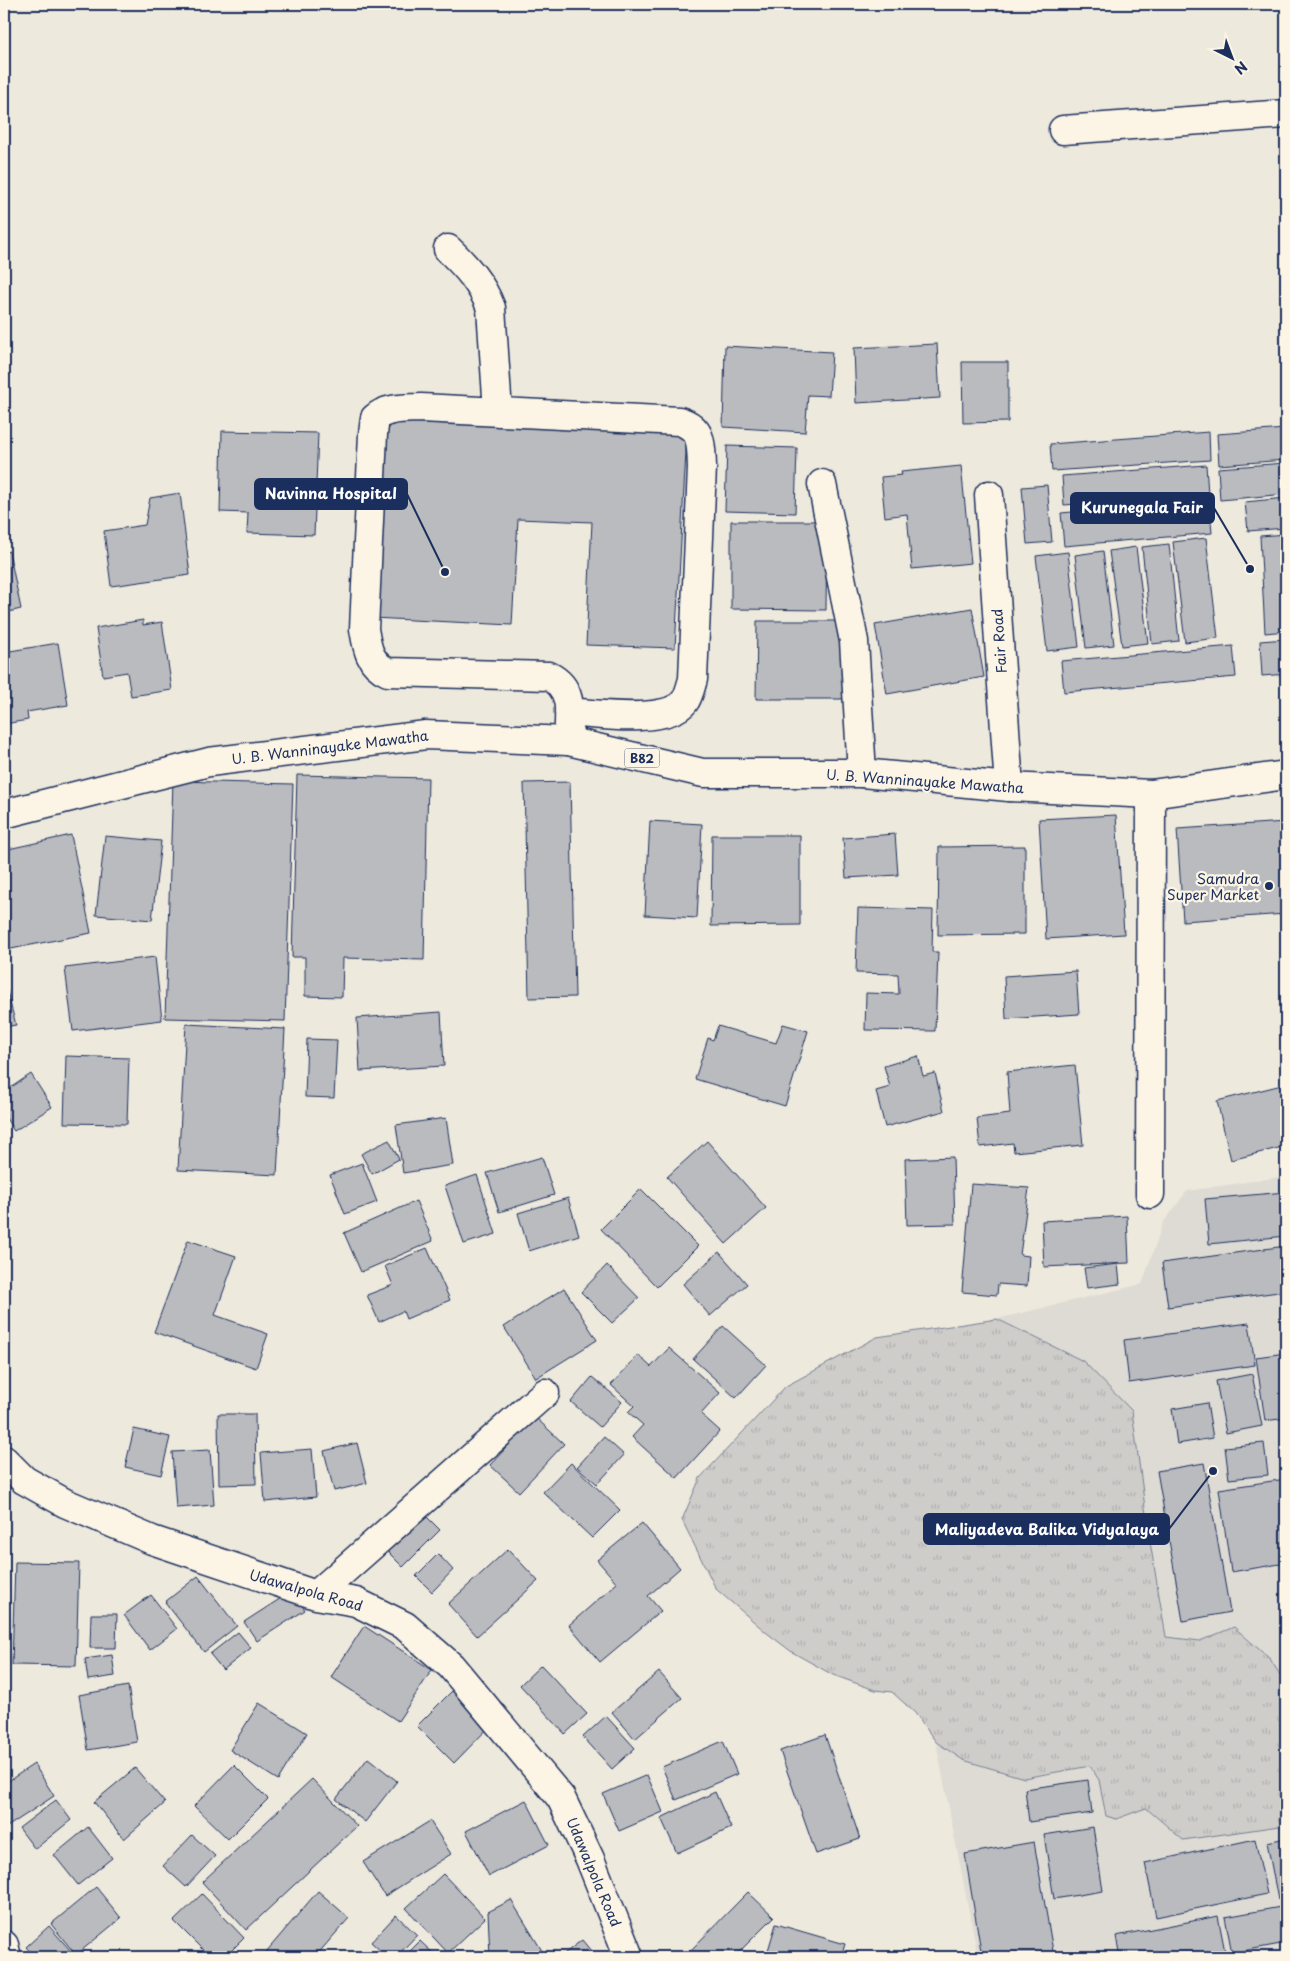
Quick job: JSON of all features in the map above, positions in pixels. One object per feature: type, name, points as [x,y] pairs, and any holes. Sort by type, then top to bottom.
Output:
[{"type":"street","points":[[1063,130],[1286,114]]},
{"type":"street","points":[[448,249],[471,270],[485,293],[491,308],[498,412]]},
{"type":"street","points":[[568,741],[569,712],[566,690],[561,682],[549,676],[388,672],[380,669],[367,651],[364,629],[375,418],[380,413],[393,409],[679,420],[690,424],[696,431],[701,444],[693,679],[684,702],[656,715],[569,712]]},
{"type":"street","points":[[822,484],[854,640],[862,773]]},
{"type":"street","name":"Fair Road","points":[[989,495],[1009,787]]},
{"type":"street","name":"U. B. Wanninayake Mawatha","points":[[4,814],[209,762],[426,735],[568,741],[703,773],[862,773],[1009,787],[1151,794],[1286,775]]},
{"type":"street","points":[[1150,1194],[1151,794]]},
{"type":"street","points":[[316,1595],[545,1393]]},
{"type":"street","name":"Udawalpola Road","points":[[4,1460],[24,1480],[83,1510],[152,1540],[316,1595],[356,1602],[405,1626],[458,1673],[561,1798],[590,1859],[629,1957]]},
{"type":"street","points":[[4,1945],[7,1957]]},
{"type":"shaded area","points":[[1286,1176],[1286,1684],[1270,1659],[1234,1627],[1200,1641],[1166,1637],[1148,1530],[1083,1361],[997,1319],[1142,1284],[1163,1223],[1187,1191]]},
{"type":"shaded area","points":[[936,1742],[963,1760],[1024,1778],[1090,1766],[1099,1780],[1106,1816],[1116,1819],[1146,1808],[1174,1833],[1286,1825],[1286,1957],[978,1957]]},
{"type":"green space","points":[[997,1319],[1083,1361],[1132,1411],[1148,1530],[1166,1637],[1200,1641],[1234,1627],[1270,1659],[1286,1684],[1286,1825],[1183,1840],[1146,1808],[1116,1819],[1106,1816],[1099,1780],[1090,1766],[1024,1778],[963,1760],[936,1742],[915,1713],[892,1692],[875,1690],[833,1675],[792,1652],[716,1589],[682,1520],[700,1478],[786,1386],[877,1337]]},
{"type":"building","points":[[937,344],[940,398],[856,403],[854,348]]},
{"type":"building","points":[[725,346],[832,352],[829,396],[808,395],[805,432],[723,427]]},
{"type":"building","points":[[962,362],[1008,362],[1008,422],[963,423]]},
{"type":"building","points":[[382,421],[687,434],[675,648],[586,645],[592,522],[518,519],[512,625],[372,618]]},
{"type":"building","points":[[1286,429],[1286,460],[1219,465],[1217,434]]},
{"type":"building","points":[[222,431],[318,433],[314,535],[247,533],[248,513],[220,512]]},
{"type":"building","points":[[1209,432],[1210,460],[1052,471],[1050,444]]},
{"type":"building","points":[[727,446],[797,448],[795,513],[725,511]]},
{"type":"building","points":[[1286,463],[1286,494],[1220,500],[1218,468]]},
{"type":"building","points":[[1206,465],[1208,494],[1064,505],[1062,476]]},
{"type":"building","points":[[961,466],[971,563],[912,569],[907,514],[885,517],[881,477],[902,475],[901,472]]},
{"type":"building","points":[[1047,485],[1052,542],[1027,544],[1022,487]]},
{"type":"building","points":[[180,493],[190,575],[111,586],[104,531],[145,525],[150,498]]},
{"type":"building","points":[[1286,498],[1286,528],[1248,531],[1245,502]]},
{"type":"building","points":[[1209,500],[1212,533],[1064,546],[1061,513]]},
{"type":"building","points":[[731,521],[827,521],[826,610],[731,609]]},
{"type":"building","points":[[1286,534],[1286,631],[1265,633],[1260,536]]},
{"type":"building","points":[[1206,538],[1218,638],[1185,642],[1173,542]]},
{"type":"building","points":[[1169,544],[1179,641],[1152,644],[1142,547]]},
{"type":"building","points":[[1136,547],[1148,643],[1122,646],[1109,551]]},
{"type":"building","points":[[9,551],[21,609],[4,613],[4,553]]},
{"type":"building","points":[[1103,551],[1114,645],[1086,648],[1075,555]]},
{"type":"building","points":[[1068,552],[1079,647],[1047,651],[1036,556]]},
{"type":"building","points":[[972,608],[984,677],[887,694],[875,625]]},
{"type":"building","points":[[143,620],[143,625],[162,622],[172,690],[131,696],[127,672],[103,676],[96,628]]},
{"type":"building","points":[[757,621],[846,621],[844,699],[756,699]]},
{"type":"building","points":[[1286,639],[1286,674],[1262,676],[1260,641]]},
{"type":"building","points":[[58,643],[68,705],[27,712],[28,720],[4,724],[4,652]]},
{"type":"building","points":[[1233,646],[1236,677],[1064,692],[1061,661]]},
{"type":"building","points":[[297,775],[428,778],[424,960],[343,958],[342,997],[305,996],[305,957],[292,957]]},
{"type":"building","points":[[173,781],[293,784],[285,1021],[165,1018]]},
{"type":"building","points":[[570,782],[575,997],[529,998],[524,783]]},
{"type":"building","points":[[1116,815],[1124,934],[1046,939],[1039,819]]},
{"type":"building","points":[[650,821],[702,824],[697,918],[645,915]]},
{"type":"building","points":[[1286,822],[1286,914],[1183,921],[1177,829]]},
{"type":"building","points":[[895,834],[898,875],[846,878],[843,838]]},
{"type":"building","points":[[71,835],[91,933],[6,950],[4,940],[4,850]]},
{"type":"building","points":[[712,835],[800,835],[800,925],[711,926]]},
{"type":"building","points":[[105,836],[161,841],[152,920],[96,915]]},
{"type":"building","points":[[1025,846],[1025,934],[938,935],[939,847]]},
{"type":"building","points":[[858,908],[933,910],[932,952],[938,952],[935,1031],[865,1030],[866,993],[899,994],[898,974],[856,973]]},
{"type":"building","points":[[155,957],[162,1020],[73,1031],[65,968]]},
{"type":"building","points":[[1076,971],[1079,1014],[1006,1019],[1004,976]]},
{"type":"building","points":[[4,980],[16,1025],[4,1027]]},
{"type":"building","points":[[441,1012],[444,1066],[360,1071],[357,1018]]},
{"type":"building","points":[[186,1024],[285,1029],[277,1175],[178,1170]]},
{"type":"building","points":[[783,1024],[808,1031],[785,1106],[695,1079],[708,1038],[713,1040],[718,1026],[776,1043]]},
{"type":"building","points":[[307,1039],[337,1040],[334,1098],[305,1097]]},
{"type":"building","points":[[66,1056],[129,1058],[127,1124],[64,1123]]},
{"type":"building","points":[[918,1056],[923,1076],[935,1073],[944,1111],[885,1127],[876,1091],[890,1087],[884,1066]]},
{"type":"building","points":[[1075,1065],[1083,1145],[1014,1152],[1013,1143],[980,1147],[977,1118],[1010,1114],[1007,1072]]},
{"type":"building","points":[[31,1074],[52,1107],[14,1131],[4,1115],[4,1092]]},
{"type":"building","points":[[1286,1084],[1286,1146],[1231,1160],[1217,1101]]},
{"type":"building","points":[[446,1118],[453,1165],[403,1173],[396,1125]]},
{"type":"building","points":[[389,1140],[399,1159],[372,1174],[361,1154]]},
{"type":"building","points":[[707,1141],[766,1208],[726,1244],[667,1177]]},
{"type":"building","points":[[542,1157],[554,1195],[499,1212],[487,1173]]},
{"type":"building","points":[[953,1157],[955,1224],[907,1225],[905,1159]]},
{"type":"building","points":[[362,1163],[377,1202],[345,1214],[330,1175]]},
{"type":"building","points":[[477,1175],[496,1234],[464,1244],[445,1186]]},
{"type":"building","points":[[971,1184],[1029,1188],[1020,1255],[1029,1256],[1027,1286],[998,1284],[997,1295],[962,1292]]},
{"type":"building","points":[[641,1189],[698,1246],[657,1287],[601,1229]]},
{"type":"building","points":[[1286,1192],[1286,1236],[1209,1244],[1205,1199]]},
{"type":"building","points":[[568,1198],[579,1235],[529,1251],[518,1213]]},
{"type":"building","points":[[416,1201],[433,1241],[361,1272],[344,1233]]},
{"type":"building","points":[[1127,1216],[1129,1263],[1044,1267],[1042,1221]]},
{"type":"building","points":[[188,1240],[236,1256],[215,1315],[268,1334],[256,1368],[154,1332]]},
{"type":"building","points":[[1286,1246],[1286,1291],[1168,1307],[1162,1263]]},
{"type":"building","points":[[427,1248],[450,1300],[406,1319],[403,1311],[379,1322],[367,1295],[393,1285],[385,1266]]},
{"type":"building","points":[[719,1252],[747,1284],[710,1316],[683,1284]]},
{"type":"building","points":[[1118,1264],[1120,1284],[1087,1288],[1084,1268]]},
{"type":"building","points":[[607,1265],[639,1298],[612,1323],[581,1292]]},
{"type":"building","points":[[564,1288],[597,1340],[536,1378],[504,1327]]},
{"type":"building","points":[[1249,1323],[1255,1365],[1129,1383],[1124,1340]]},
{"type":"building","points":[[723,1326],[766,1365],[736,1398],[693,1359]]},
{"type":"building","points":[[669,1348],[720,1393],[701,1414],[720,1431],[677,1478],[632,1437],[643,1425],[628,1412],[634,1406],[611,1385],[638,1355],[651,1367]]},
{"type":"building","points":[[1286,1353],[1286,1418],[1265,1421],[1256,1357]]},
{"type":"building","points":[[1252,1374],[1262,1426],[1226,1433],[1216,1381]]},
{"type":"building","points":[[592,1377],[622,1402],[600,1427],[571,1402]]},
{"type":"building","points":[[1207,1403],[1213,1438],[1177,1444],[1172,1409]]},
{"type":"building","points":[[218,1414],[255,1414],[256,1484],[219,1485]]},
{"type":"building","points":[[535,1417],[564,1444],[519,1492],[490,1465]]},
{"type":"building","points":[[134,1429],[170,1437],[161,1475],[125,1467]]},
{"type":"building","points":[[604,1437],[624,1455],[597,1484],[577,1467]]},
{"type":"building","points":[[357,1443],[367,1483],[334,1491],[324,1451]]},
{"type":"building","points":[[1264,1443],[1268,1475],[1229,1479],[1225,1447]]},
{"type":"building","points":[[312,1449],[316,1497],[265,1502],[261,1453]]},
{"type":"building","points":[[210,1450],[214,1505],[176,1508],[172,1452]]},
{"type":"building","points":[[571,1463],[620,1510],[592,1538],[543,1492]]},
{"type":"building","points":[[1204,1463],[1230,1612],[1183,1621],[1157,1471]]},
{"type":"building","points":[[1286,1479],[1286,1563],[1231,1572],[1219,1489]]},
{"type":"building","points":[[418,1508],[440,1530],[403,1567],[381,1545]]},
{"type":"building","points":[[642,1523],[680,1568],[648,1596],[661,1611],[600,1662],[569,1625],[617,1583],[597,1560]]},
{"type":"building","points":[[508,1549],[538,1581],[477,1636],[448,1604]]},
{"type":"building","points":[[438,1554],[453,1570],[432,1592],[416,1576]]},
{"type":"building","points":[[15,1562],[79,1563],[76,1666],[12,1665]]},
{"type":"building","points":[[198,1576],[237,1626],[204,1652],[165,1602]]},
{"type":"building","points":[[292,1591],[305,1610],[257,1641],[244,1622]]},
{"type":"building","points":[[151,1595],[177,1629],[150,1650],[124,1615]]},
{"type":"building","points":[[91,1614],[117,1614],[116,1648],[90,1648]]},
{"type":"building","points":[[364,1626],[432,1670],[398,1721],[331,1677]]},
{"type":"building","points":[[238,1632],[251,1648],[223,1670],[210,1654]]},
{"type":"building","points":[[112,1655],[115,1676],[88,1680],[85,1659]]},
{"type":"building","points":[[541,1665],[587,1714],[565,1734],[520,1685]]},
{"type":"building","points":[[659,1672],[682,1698],[635,1739],[612,1712]]},
{"type":"building","points":[[459,1684],[496,1720],[454,1763],[417,1726]]},
{"type":"building","points":[[128,1686],[137,1742],[88,1750],[79,1695]]},
{"type":"building","points":[[259,1703],[307,1733],[278,1780],[230,1750]]},
{"type":"building","points":[[606,1716],[635,1748],[612,1769],[583,1737]]},
{"type":"building","points":[[825,1735],[860,1839],[816,1854],[780,1751]]},
{"type":"building","points":[[723,1741],[737,1774],[676,1800],[662,1767]]},
{"type":"building","points":[[368,1758],[397,1781],[365,1822],[336,1799]]},
{"type":"building","points":[[34,1764],[54,1796],[7,1827],[4,1822],[4,1784]]},
{"type":"building","points":[[234,1765],[268,1799],[228,1839],[194,1806]]},
{"type":"building","points":[[135,1768],[165,1803],[124,1839],[94,1802]]},
{"type":"building","points":[[647,1775],[663,1812],[619,1831],[603,1794]]},
{"type":"building","points":[[312,1779],[357,1826],[246,1930],[202,1882]]},
{"type":"building","points":[[1088,1780],[1092,1813],[1029,1822],[1025,1789]]},
{"type":"building","points":[[715,1792],[731,1828],[677,1853],[661,1818]]},
{"type":"building","points":[[56,1800],[71,1820],[35,1849],[19,1828]]},
{"type":"building","points":[[526,1800],[549,1845],[489,1876],[466,1831]]},
{"type":"building","points":[[430,1821],[451,1854],[385,1896],[363,1862]]},
{"type":"building","points":[[88,1827],[112,1858],[78,1885],[54,1855]]},
{"type":"building","points":[[1093,1827],[1103,1891],[1054,1899],[1044,1835]]},
{"type":"building","points":[[192,1835],[215,1856],[186,1887],[163,1866]]},
{"type":"building","points":[[1286,1838],[1286,1898],[1278,1900],[1267,1842]]},
{"type":"building","points":[[1255,1839],[1267,1894],[1156,1917],[1145,1863]]},
{"type":"building","points":[[1034,1842],[1054,1957],[982,1957],[965,1854]]},
{"type":"building","points":[[443,1874],[485,1918],[448,1953],[406,1908]]},
{"type":"building","points":[[96,1887],[121,1918],[76,1955],[51,1924]]},
{"type":"building","points":[[318,1891],[349,1918],[315,1957],[273,1957],[266,1952]]},
{"type":"building","points":[[748,1892],[774,1917],[734,1957],[691,1957],[687,1954]]},
{"type":"building","points":[[202,1894],[244,1938],[225,1957],[210,1957],[174,1921]]},
{"type":"building","points":[[511,1900],[544,1954],[539,1957],[490,1957],[488,1912]]},
{"type":"building","points":[[1286,1906],[1286,1943],[1232,1953],[1225,1917]]},
{"type":"building","points":[[396,1915],[417,1935],[396,1957],[387,1957],[371,1942]]},
{"type":"building","points":[[1218,1916],[1226,1957],[1120,1957],[1116,1936]]},
{"type":"building","points":[[776,1924],[845,1944],[841,1957],[766,1957]]},
{"type":"building","points":[[49,1926],[76,1957],[35,1957],[26,1947]]},
{"type":"building","points":[[582,1940],[596,1957],[560,1957]]},
{"type":"building","points":[[420,1941],[437,1957],[404,1957]]},
{"type":"place","name":"Kurunegala Fair","points":[[1250,569]]},
{"type":"place","name":"Navinna Hospital","points":[[445,572]]},
{"type":"place","name":"Samudra Super Market","points":[[1269,886]]},
{"type":"place","name":"Maliyadeva Balika Vidyalaya","points":[[1213,1471]]}]
